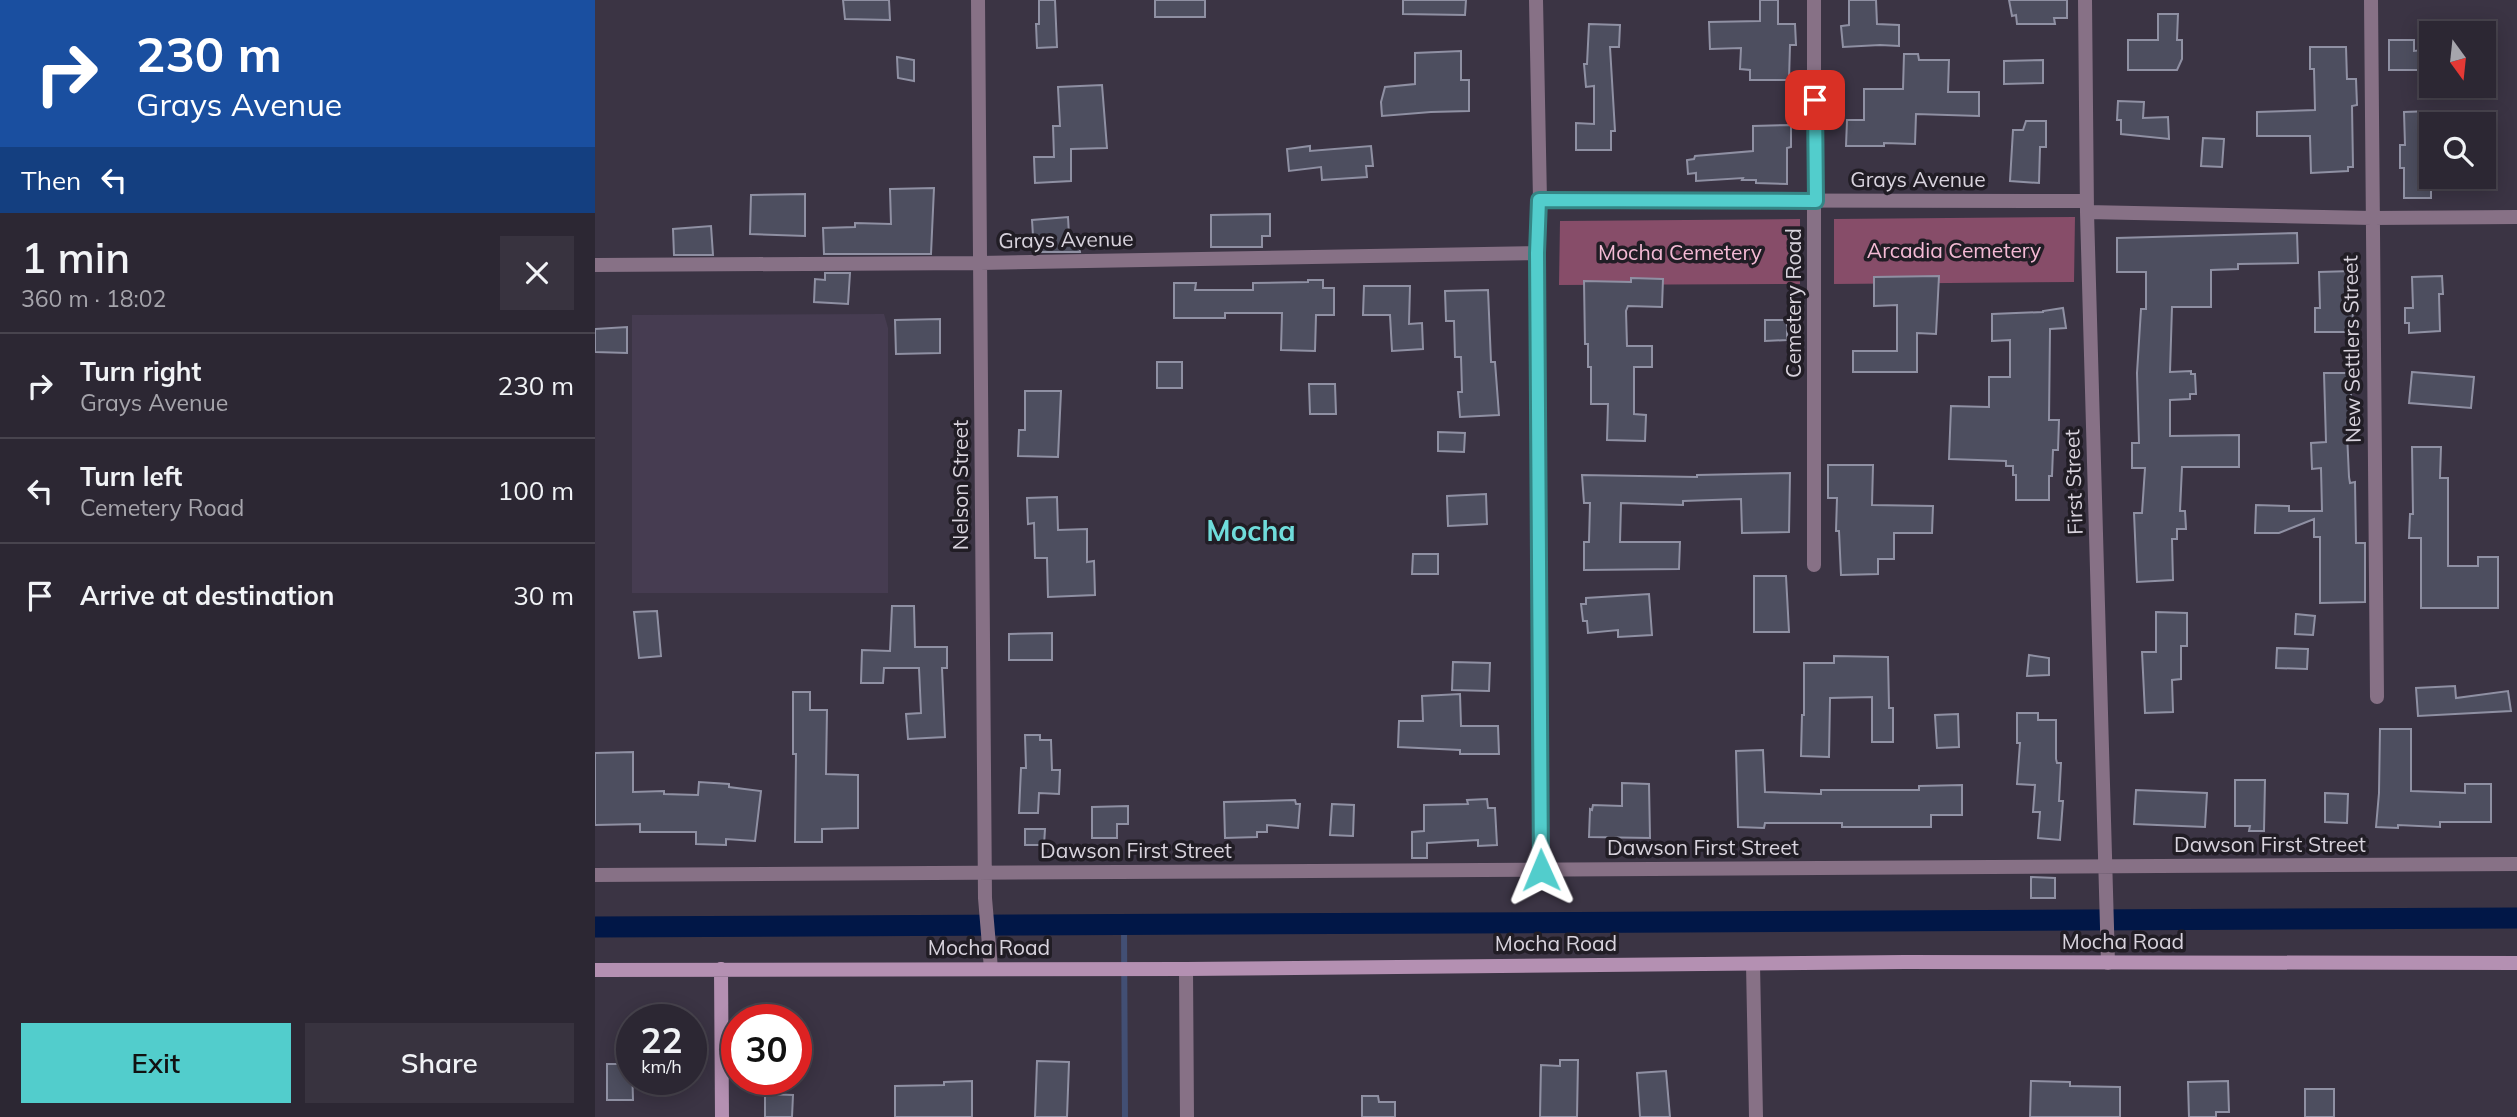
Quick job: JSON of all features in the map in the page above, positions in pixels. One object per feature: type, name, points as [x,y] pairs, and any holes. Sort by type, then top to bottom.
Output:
[{"type":"street","name":"Nelson Street","points":[[978,0],[985,898],[991,969]]},
{"type":"street","points":[[1537,0],[1541,870]]},
{"type":"street","name":"Cemetery Road","points":[[1814,565],[1815,0]]},
{"type":"street","name":"First Street","points":[[2085,0],[2087,206],[2108,963]]},
{"type":"street","name":"New Settlers Street","points":[[2371,0],[2377,697]]},
{"type":"street","name":"Grays Avenue","points":[[1539,200],[1816,201],[2087,206],[2372,218],[2517,217]]},
{"type":"street","name":"Grays Avenue","points":[[595,265],[980,263],[1537,253]]},
{"type":"street","name":"Dawson First Street","points":[[595,875],[2517,864]]},
{"type":"street","name":"Mocha Road","points":[[595,970],[2517,963]]},
{"type":"street","points":[[1753,964],[1756,1117]]},
{"type":"street","points":[[1186,968],[1187,1117]]},
{"type":"street","points":[[721,969],[722,1117]]},
{"type":"shaded area","points":[[884,314],[888,328],[888,593],[632,593],[632,315]]},
{"type":"green space","name":"Arcadia Cemetery","points":[[2075,217],[2074,282],[1834,284],[1834,219]]},
{"type":"green space","name":"Mocha Cemetery","points":[[1800,219],[1800,284],[1559,285],[1560,221]]},
{"type":"building","points":[[843,0],[889,0],[890,20],[845,19]]},
{"type":"building","points":[[1039,0],[1055,0],[1057,47],[1037,48]]},
{"type":"building","points":[[1155,0],[1205,0],[1205,17],[1155,17]]},
{"type":"building","points":[[1403,0],[1466,0],[1465,15],[1403,14]]},
{"type":"building","points":[[1760,0],[1778,0],[1778,24],[1795,24],[1796,45],[1790,45],[1789,80],[1750,80],[1750,70],[1740,69],[1741,48],[1710,49],[1709,22],[1760,21]]},
{"type":"building","points":[[1849,0],[1876,0],[1877,24],[1899,25],[1899,46],[1843,47],[1841,26],[1849,25]]},
{"type":"building","points":[[2009,0],[2067,0],[2067,18],[2054,18],[2055,24],[2017,24],[2016,15],[2012,16]]},
{"type":"building","points":[[2158,14],[2178,14],[2177,40],[2182,40],[2182,59],[2177,70],[2128,70],[2128,40],[2158,40]]},
{"type":"building","points":[[1589,24],[1620,25],[1619,47],[1610,47],[1615,131],[1611,131],[1611,150],[1576,150],[1576,123],[1594,124],[1594,86],[1586,87],[1584,64],[1587,64]]},
{"type":"building","points":[[2389,40],[2414,40],[2414,51],[2419,50],[2419,70],[2389,70]]},
{"type":"building","points":[[2310,47],[2346,47],[2347,79],[2356,79],[2357,105],[2352,106],[2353,167],[2348,167],[2348,171],[2311,173],[2310,136],[2257,136],[2257,112],[2315,110],[2314,69],[2310,69]]},
{"type":"building","points":[[1461,51],[1461,80],[1469,80],[1469,111],[1382,116],[1381,102],[1385,87],[1415,84],[1415,53]]},
{"type":"building","points":[[1904,54],[1918,54],[1919,60],[1949,60],[1948,92],[1979,92],[1979,116],[1916,114],[1915,144],[1846,146],[1847,120],[1864,120],[1864,89],[1903,89]]},
{"type":"building","points":[[897,57],[914,60],[914,81],[898,78]]},
{"type":"building","points":[[2043,60],[2043,83],[2004,84],[2004,61]]},
{"type":"building","points":[[1102,85],[1107,148],[1071,149],[1071,181],[1035,183],[1034,157],[1054,157],[1053,126],[1060,126],[1058,87]]},
{"type":"building","points":[[2118,101],[2144,102],[2143,118],[2168,117],[2169,139],[2121,134],[2121,120],[2117,120]]},
{"type":"building","points":[[2431,111],[2419,112],[2419,189],[2431,189],[2431,198],[2404,198],[2404,168],[2400,168],[2400,145],[2405,145],[2404,112]]},
{"type":"building","points":[[2026,121],[2046,121],[2046,147],[2040,147],[2039,183],[2010,181],[2013,130],[2023,130]]},
{"type":"building","points":[[1791,125],[1791,147],[1787,148],[1787,184],[1756,183],[1756,180],[1742,180],[1743,178],[1696,181],[1696,173],[1688,174],[1687,160],[1694,159],[1695,156],[1753,151],[1753,126]]},
{"type":"building","points":[[2203,138],[2224,139],[2222,167],[2201,166]]},
{"type":"building","points":[[1310,146],[1310,151],[1371,146],[1373,166],[1366,166],[1367,177],[1322,180],[1321,167],[1289,171],[1287,149]]},
{"type":"building","points":[[934,188],[931,254],[824,254],[823,228],[855,227],[855,223],[891,224],[890,189]]},
{"type":"building","points":[[805,194],[805,236],[750,234],[751,195]]},
{"type":"building","points":[[1270,214],[1270,236],[1262,236],[1262,247],[1211,247],[1211,215]]},
{"type":"building","points":[[1068,217],[1069,235],[1078,235],[1080,252],[1034,252],[1032,220]]},
{"type":"building","points":[[711,226],[713,255],[674,255],[673,229]]},
{"type":"building","points":[[2297,233],[2298,263],[2238,264],[2238,269],[2211,270],[2211,307],[2172,307],[2170,372],[2191,371],[2191,374],[2195,374],[2196,394],[2190,394],[2190,399],[2170,400],[2170,436],[2239,435],[2239,467],[2182,467],[2180,511],[2185,511],[2186,529],[2177,529],[2177,539],[2172,539],[2173,580],[2137,582],[2134,513],[2142,513],[2145,468],[2132,468],[2132,443],[2139,443],[2137,373],[2141,309],[2146,309],[2146,272],[2117,272],[2117,238]]},
{"type":"building","points":[[2352,271],[2353,332],[2315,332],[2315,308],[2320,308],[2319,272]]},
{"type":"building","points":[[825,273],[850,273],[848,304],[814,302],[815,279],[825,280]]},
{"type":"building","points":[[1939,276],[1936,334],[1917,333],[1917,372],[1853,372],[1853,351],[1897,351],[1897,305],[1874,306],[1874,277]]},
{"type":"building","points":[[2442,276],[2443,294],[2439,294],[2440,331],[2409,333],[2409,323],[2405,323],[2405,308],[2413,308],[2412,277]]},
{"type":"building","points":[[1631,278],[1663,279],[1662,307],[1628,306],[1626,311],[1627,346],[1652,346],[1652,367],[1634,367],[1634,414],[1646,415],[1645,441],[1607,440],[1608,404],[1591,404],[1591,367],[1588,367],[1588,344],[1585,344],[1584,281],[1631,282]]},
{"type":"building","points":[[1323,280],[1323,288],[1334,288],[1334,315],[1316,315],[1315,351],[1281,350],[1282,313],[1225,313],[1225,318],[1174,318],[1174,283],[1196,283],[1195,290],[1253,290],[1253,283]]},
{"type":"building","points":[[1364,286],[1410,286],[1409,324],[1422,323],[1423,349],[1392,351],[1390,315],[1363,315]]},
{"type":"building","points":[[1488,290],[1491,362],[1495,362],[1499,415],[1460,417],[1458,392],[1462,392],[1461,357],[1455,357],[1454,321],[1446,321],[1445,291]]},
{"type":"building","points":[[2063,308],[2066,328],[2050,329],[2049,420],[2059,420],[2058,450],[2053,450],[2052,476],[2049,476],[2049,500],[2016,500],[2016,475],[2013,475],[2013,466],[2006,466],[2006,461],[1949,459],[1951,406],[1989,407],[1989,377],[2010,377],[2010,340],[1992,341],[1992,314],[2043,312]]},
{"type":"building","points":[[940,319],[940,353],[896,354],[895,320]]},
{"type":"building","points":[[1765,320],[1787,320],[1787,340],[1765,341]]},
{"type":"building","points":[[627,327],[627,353],[595,352],[595,329]]},
{"type":"building","points":[[1157,362],[1182,362],[1182,388],[1157,388]]},
{"type":"building","points":[[2412,372],[2474,377],[2471,408],[2409,403]]},
{"type":"building","points":[[2324,373],[2351,373],[2351,433],[2347,433],[2349,477],[2350,483],[2355,482],[2356,543],[2365,543],[2365,602],[2320,603],[2320,537],[2314,537],[2314,519],[2279,533],[2255,533],[2256,505],[2289,506],[2289,511],[2322,511],[2321,468],[2312,469],[2311,443],[2326,442]]},
{"type":"building","points":[[1309,384],[1335,384],[1336,414],[1310,414]]},
{"type":"building","points":[[1025,391],[1061,391],[1058,457],[1018,456],[1019,430],[1025,430]]},
{"type":"building","points":[[1438,432],[1465,433],[1464,452],[1438,451]]},
{"type":"building","points":[[2412,447],[2441,447],[2440,478],[2448,478],[2448,566],[2478,566],[2478,557],[2498,557],[2498,608],[2421,608],[2421,538],[2409,538],[2410,514],[2413,514]]},
{"type":"building","points":[[1828,465],[1873,465],[1872,505],[1933,506],[1932,533],[1894,533],[1894,559],[1878,559],[1878,574],[1841,575],[1839,531],[1836,531],[1837,498],[1828,498]]},
{"type":"building","points":[[1790,473],[1789,532],[1742,533],[1741,499],[1683,501],[1683,505],[1621,503],[1620,542],[1680,542],[1679,569],[1584,570],[1584,542],[1589,542],[1590,503],[1584,503],[1582,475],[1697,477]]},
{"type":"building","points":[[1486,494],[1487,524],[1448,526],[1447,496]]},
{"type":"building","points":[[1057,497],[1058,530],[1087,529],[1087,562],[1094,561],[1095,595],[1048,597],[1047,558],[1035,558],[1034,523],[1028,524],[1027,498]]},
{"type":"building","points":[[1413,554],[1438,554],[1438,574],[1412,574]]},
{"type":"building","points":[[1754,576],[1786,576],[1789,632],[1754,632]]},
{"type":"building","points":[[1649,594],[1652,635],[1618,637],[1618,630],[1588,633],[1581,604],[1586,604],[1586,598]]},
{"type":"building","points":[[892,606],[914,606],[915,647],[947,647],[947,668],[942,668],[945,737],[908,739],[906,714],[921,713],[919,668],[884,668],[883,683],[861,683],[862,650],[890,651]]},
{"type":"building","points":[[657,611],[661,656],[639,658],[634,612]]},
{"type":"building","points":[[2156,612],[2187,613],[2187,646],[2181,646],[2181,679],[2172,680],[2173,712],[2145,713],[2142,652],[2156,652]]},
{"type":"building","points":[[2296,614],[2315,616],[2313,635],[2295,634]]},
{"type":"building","points":[[1052,633],[1052,660],[1009,660],[1009,634]]},
{"type":"building","points":[[2277,648],[2308,649],[2307,669],[2276,668]]},
{"type":"building","points":[[2029,655],[2049,658],[2049,675],[2027,676]]},
{"type":"building","points":[[1834,656],[1888,657],[1893,742],[1872,742],[1872,697],[1830,698],[1829,757],[1801,756],[1804,663],[1834,663]]},
{"type":"building","points":[[1453,662],[1490,663],[1489,691],[1452,690]]},
{"type":"building","points":[[2455,686],[2456,698],[2508,691],[2511,711],[2418,716],[2416,688]]},
{"type":"building","points":[[793,692],[810,692],[810,710],[827,710],[826,774],[858,775],[858,828],[822,829],[822,842],[795,842],[796,754],[793,754]]},
{"type":"building","points":[[1460,694],[1461,726],[1498,726],[1499,754],[1460,754],[1460,750],[1398,747],[1399,721],[1423,721],[1422,696]]},
{"type":"building","points":[[2017,713],[2038,713],[2038,720],[2056,720],[2056,759],[2057,763],[2061,763],[2059,801],[2063,801],[2060,840],[2038,838],[2040,812],[2033,812],[2035,785],[2017,784],[2020,743],[2017,743]]},
{"type":"building","points":[[1958,714],[1959,747],[1937,748],[1935,715]]},
{"type":"building","points":[[2380,729],[2411,729],[2411,791],[2465,793],[2465,784],[2491,784],[2491,822],[2440,822],[2440,827],[2376,827]]},
{"type":"building","points":[[1025,735],[1040,735],[1040,740],[1051,740],[1052,770],[1060,770],[1059,794],[1039,793],[1038,813],[1019,813],[1021,768],[1026,768]]},
{"type":"building","points":[[1763,750],[1765,792],[1821,794],[1821,790],[1919,790],[1919,786],[1962,785],[1962,815],[1931,815],[1931,827],[1842,827],[1842,823],[1765,823],[1764,828],[1738,827],[1736,751]]},
{"type":"building","points":[[633,752],[633,792],[664,791],[664,794],[698,795],[699,782],[729,784],[729,787],[761,791],[755,841],[726,839],[726,845],[696,844],[696,832],[640,832],[640,824],[595,825],[595,753]]},
{"type":"building","points":[[2235,780],[2265,780],[2264,831],[2249,831],[2250,826],[2235,826]]},
{"type":"building","points":[[1622,783],[1649,784],[1650,838],[1589,837],[1590,809],[1592,810],[1593,805],[1622,806]]},
{"type":"building","points":[[2136,790],[2207,793],[2205,827],[2134,824]]},
{"type":"building","points":[[2325,793],[2348,794],[2347,823],[2325,822]]},
{"type":"building","points":[[1487,799],[1488,808],[1495,808],[1497,845],[1478,846],[1478,840],[1427,843],[1427,858],[1412,858],[1412,832],[1424,831],[1424,805],[1468,804],[1467,800]]},
{"type":"building","points":[[1295,800],[1296,804],[1300,804],[1298,828],[1267,825],[1267,832],[1257,832],[1257,837],[1225,838],[1224,802]]},
{"type":"building","points":[[1332,804],[1354,805],[1353,836],[1330,835]]},
{"type":"building","points":[[1128,806],[1128,824],[1117,824],[1117,838],[1092,838],[1092,807]]},
{"type":"building","points":[[1025,829],[1045,829],[1044,845],[1025,845]]},
{"type":"building","points":[[2031,877],[2055,878],[2055,898],[2031,898]]},
{"type":"building","points":[[1560,1060],[1578,1060],[1577,1117],[1540,1117],[1541,1065],[1560,1066]]},
{"type":"building","points":[[1037,1061],[1069,1062],[1067,1117],[1035,1117]]},
{"type":"building","points":[[607,1064],[616,1064],[616,1095],[633,1095],[633,1100],[607,1100]]},
{"type":"building","points":[[1666,1071],[1670,1117],[1640,1117],[1637,1073]]},
{"type":"building","points":[[972,1081],[972,1117],[895,1117],[895,1086],[944,1085],[944,1082]]},
{"type":"building","points":[[2031,1081],[2070,1082],[2070,1086],[2120,1087],[2120,1117],[2030,1117]]},
{"type":"building","points":[[2228,1081],[2229,1112],[2216,1112],[2216,1117],[2189,1117],[2188,1082]]},
{"type":"building","points":[[2305,1089],[2334,1089],[2334,1117],[2305,1117]]},
{"type":"building","points":[[765,1095],[793,1095],[792,1117],[765,1117]]},
{"type":"building","points":[[1362,1096],[1378,1096],[1379,1102],[1395,1102],[1395,1117],[1362,1117]]},
{"type":"waterway","points":[[595,927],[2517,918]]},
{"type":"waterway","points":[[1124,925],[1125,1117]]},
{"type":"district","name":"Mocha","points":[[1251,531]]},
{"type":"route","points":[[1541,870],[1537,253],[1539,200],[1816,201],[1815,100]]}]
